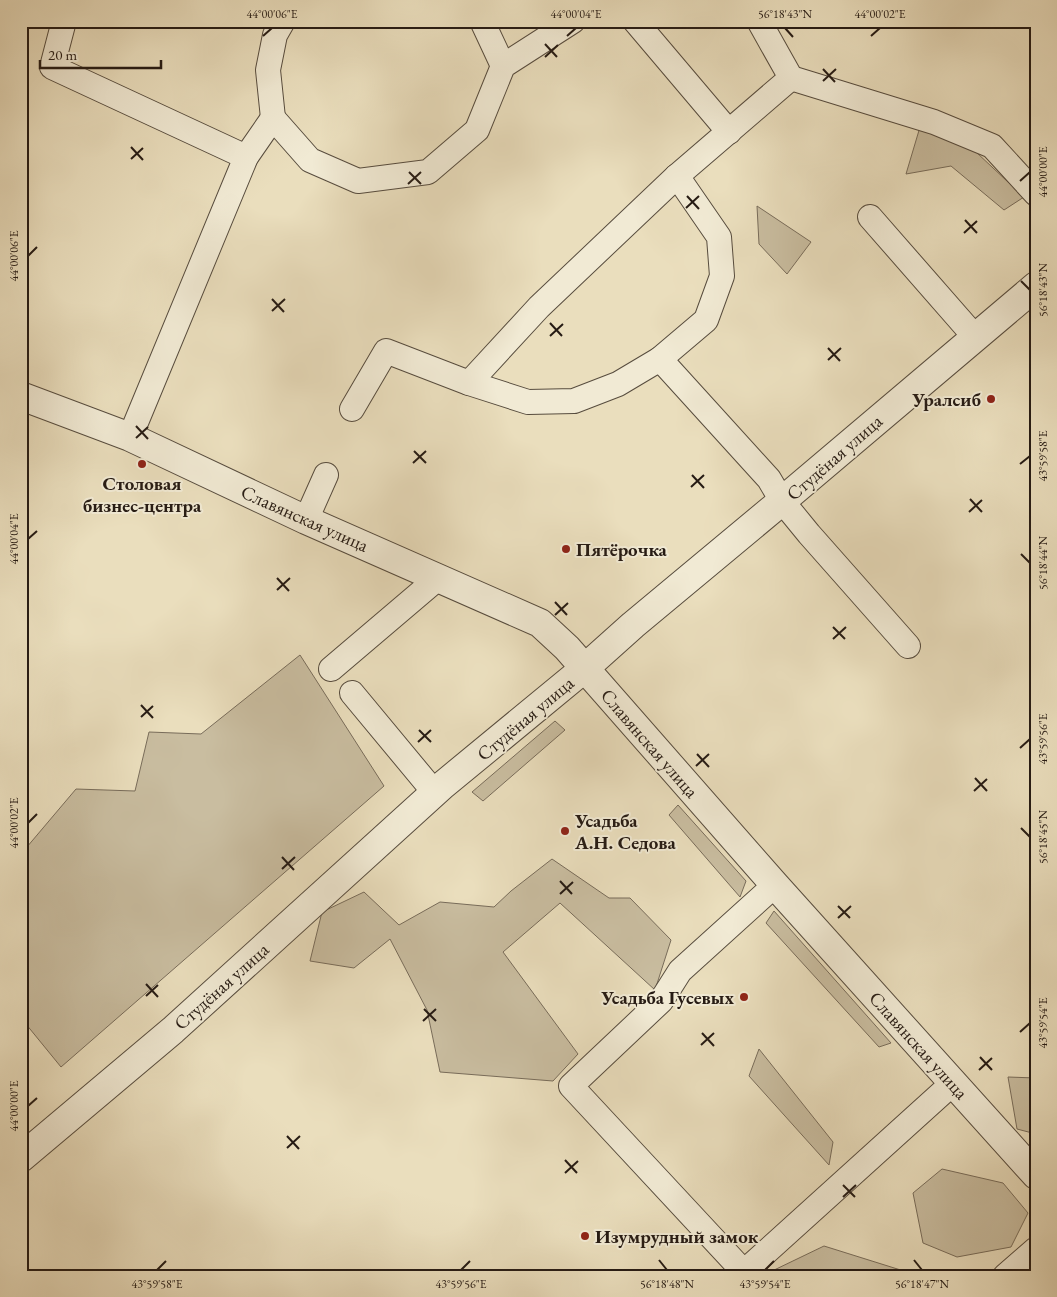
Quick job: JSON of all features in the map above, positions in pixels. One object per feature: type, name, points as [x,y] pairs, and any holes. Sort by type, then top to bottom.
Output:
[{"type":"street","name":"Студёная улица","points":[[21,1158],[173,1030],[435,793],[1036,286]]},
{"type":"street","name":"Славянская улица","points":[[21,396],[130,438],[306,520],[540,623],[585,668],[775,885],[1036,1175]]},
{"type":"lane","points":[[64,21],[52,67],[246,157]]},
{"type":"lane","points":[[283,21],[276,35],[268,70],[273,118],[310,160],[358,181],[428,172],[477,130],[503,66],[573,21]]},
{"type":"lane","points":[[482,21],[503,66]]},
{"type":"lane","points":[[635,21],[729,132]]},
{"type":"lane","points":[[759,21],[792,78],[934,122],[992,146],[1036,194]]},
{"type":"lane","points":[[469,383],[539,307],[677,176],[792,78]]},
{"type":"lane","points":[[130,438],[246,157],[273,118]]},
{"type":"lane","points":[[352,409],[386,351],[469,383],[528,402],[574,401],[618,384],[660,359],[706,320],[722,276],[719,237],[677,176]]},
{"type":"lane","points":[[870,217],[976,337]]},
{"type":"lane","points":[[660,359],[769,479],[782,501],[809,534],[908,646]]},
{"type":"lane","points":[[306,520],[326,475]]},
{"type":"lane","points":[[331,669],[438,578]]},
{"type":"lane","points":[[352,693],[435,793]]},
{"type":"lane","points":[[775,885],[680,971],[661,1001],[571,1086],[744,1272],[953,1083]]},
{"type":"lane","points":[[1005,1276],[1036,1249]]},
{"type":"shaded area","points":[[920,127],[976,152],[1024,197],[1004,210],[951,166],[906,174]]},
{"type":"shaded area","points":[[757,206],[811,242],[787,274],[759,244]]},
{"type":"shaded area","points":[[300,655],[384,786],[61,1067],[21,1018],[21,854],[76,789],[135,791],[149,732],[201,734]]},
{"type":"shaded area","points":[[555,721],[565,730],[483,801],[472,792]]},
{"type":"shaded area","points":[[678,805],[746,881],[740,897],[669,815]]},
{"type":"shaded area","points":[[552,859],[609,898],[630,898],[671,940],[655,990],[560,903],[503,952],[578,1054],[553,1081],[440,1072],[427,1010],[390,939],[354,968],[310,961],[322,912],[364,892],[399,925],[440,902],[494,907]]},
{"type":"shaded area","points":[[774,911],[891,1043],[879,1047],[766,923]]},
{"type":"shaded area","points":[[759,1049],[833,1142],[829,1165],[749,1076]]},
{"type":"shaded area","points":[[1008,1077],[1036,1078],[1036,1134],[1017,1129]]},
{"type":"shaded area","points":[[942,1169],[1003,1183],[1028,1213],[1011,1247],[957,1257],[923,1243],[913,1193]]},
{"type":"shaded area","points":[[824,1246],[907,1272],[909,1276],[769,1276],[770,1272]]},
{"type":"place","name":"Уралсиб","points":[[991,399]]},
{"type":"place","name":"Столовая бизнес-центра","points":[[142,464]]},
{"type":"place","name":"Пятёрочка","points":[[566,549]]},
{"type":"place","name":"Усадьба А.Н. Седова","points":[[565,831]]},
{"type":"place","name":"Усадьба Гусевых","points":[[744,997]]},
{"type":"place","name":"Изумрудный замок","points":[[585,1236]]}]
